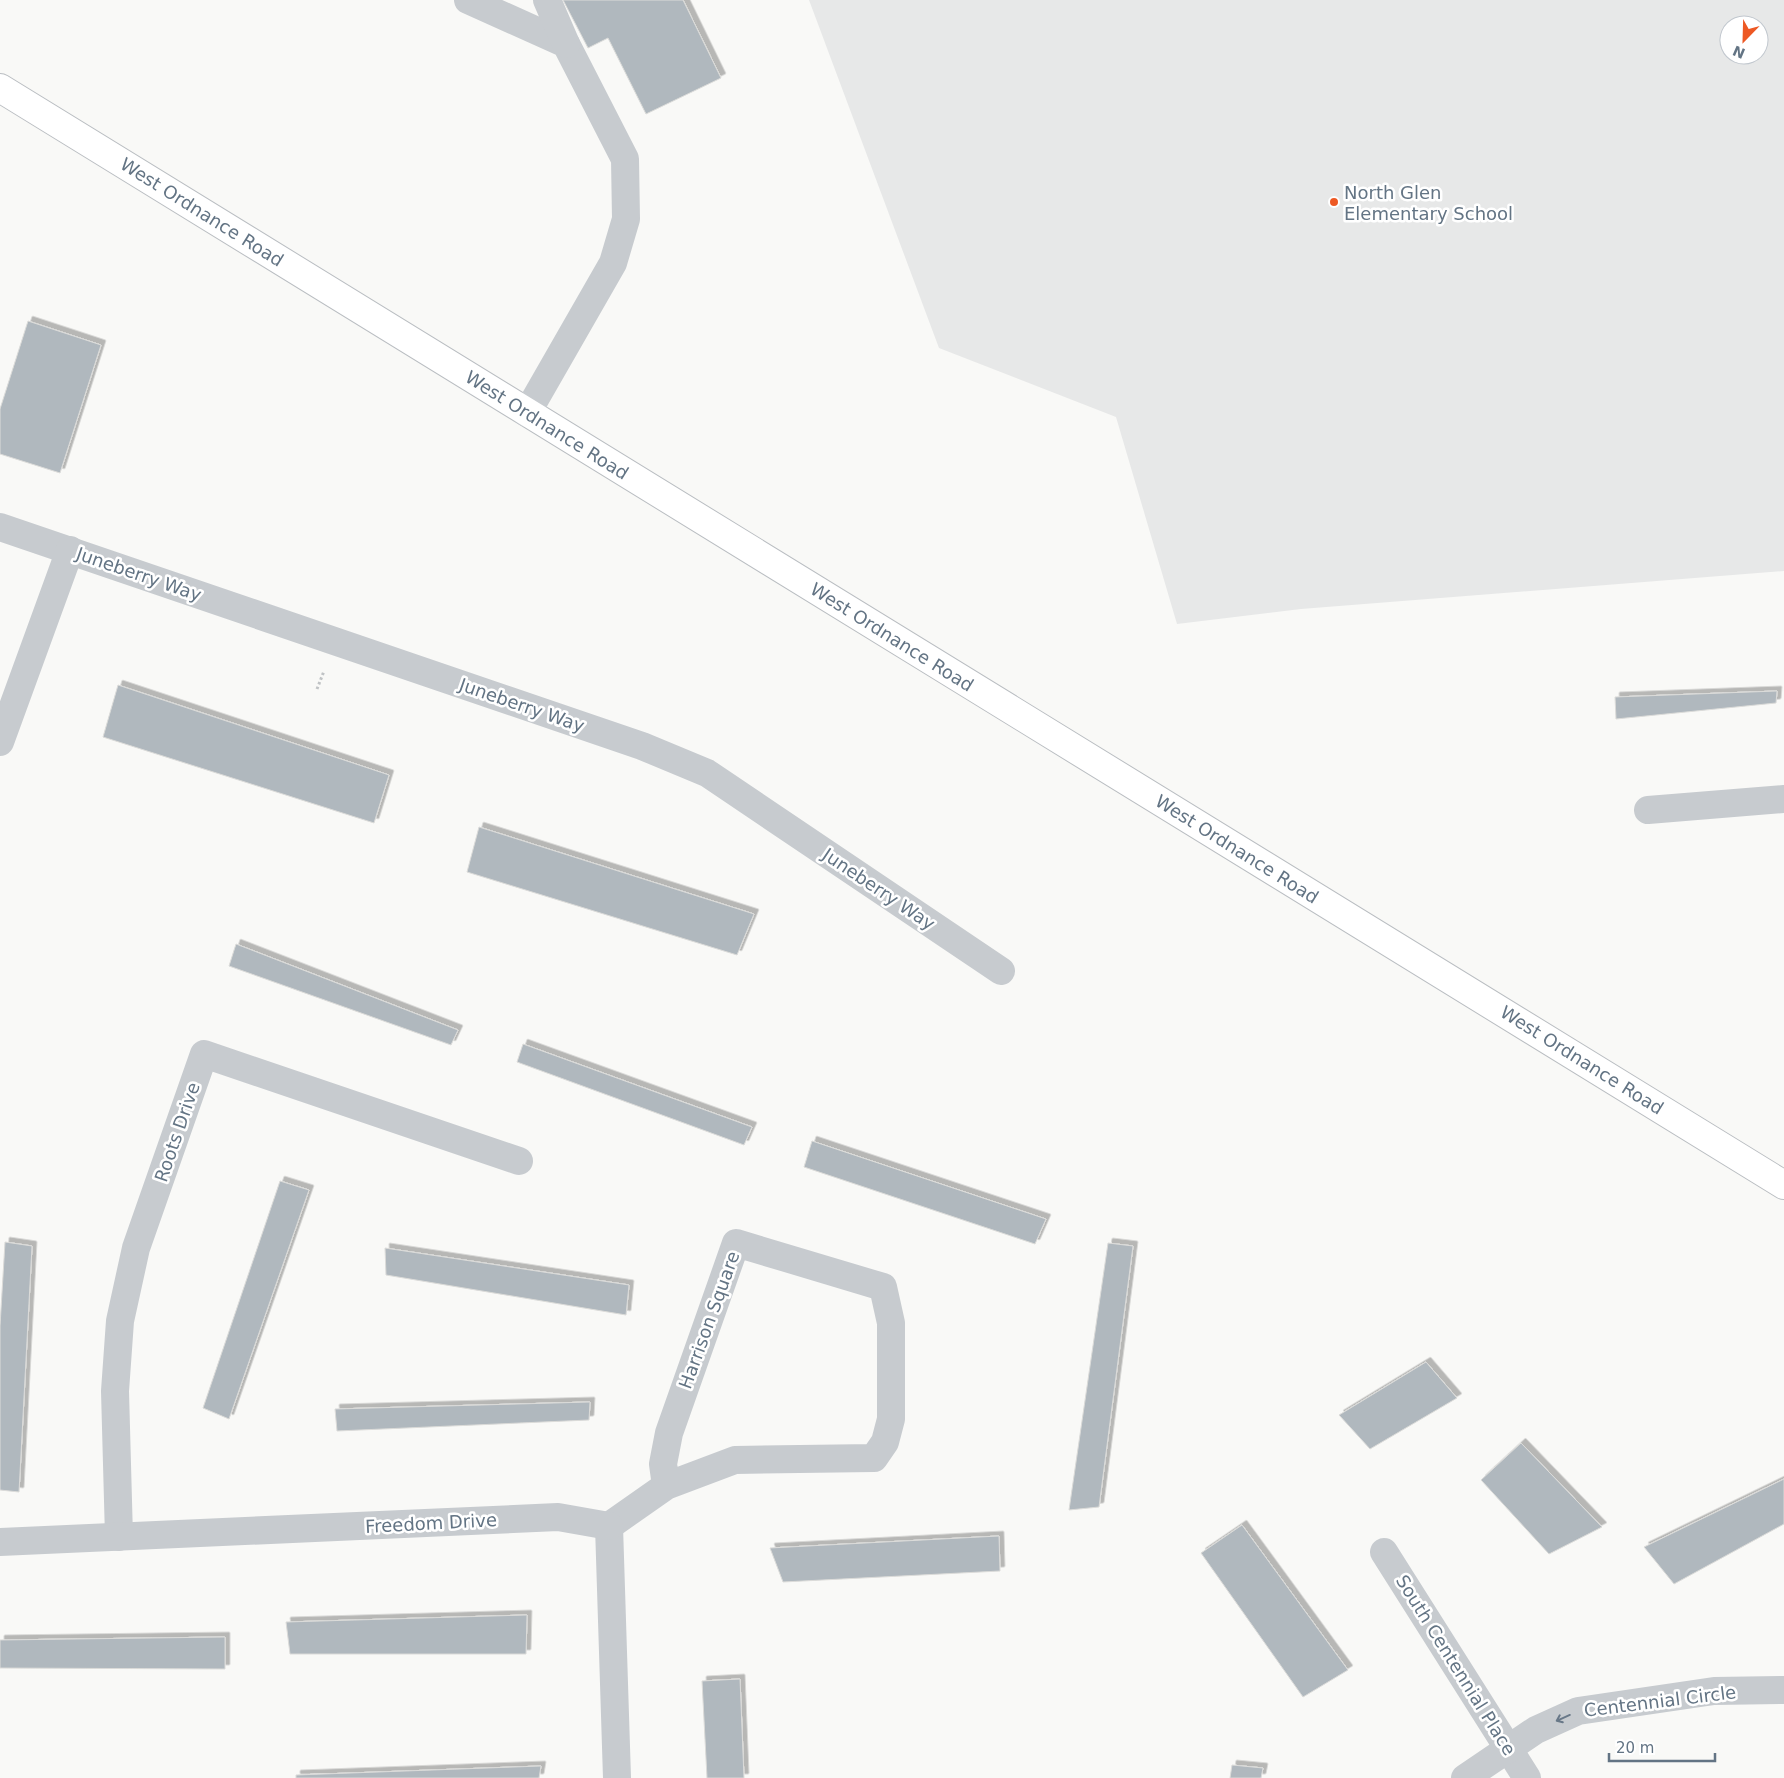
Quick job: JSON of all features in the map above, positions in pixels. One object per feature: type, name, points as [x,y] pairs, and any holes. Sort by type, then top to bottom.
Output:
[{"type":"main road","name":"West Ordnance Road","points":[[0,88],[1784,1185]]},
{"type":"street","points":[[468,0],[566,44]]},
{"type":"street","points":[[527,413],[613,263],[626,219],[625,159],[566,44],[547,0]]},
{"type":"street","name":"Juneberry Way","points":[[0,527],[642,746],[707,772],[1001,971]]},
{"type":"street","points":[[0,742],[70,550]]},
{"type":"street","points":[[1648,810],[1784,799]]},
{"type":"street","name":"Roots Drive","points":[[119,1537],[115,1391],[120,1321],[136,1248],[204,1054],[519,1161]]},
{"type":"street","name":"Harrison Square","points":[[609,1526],[666,1486],[735,1460],[874,1458],[885,1442],[891,1419],[891,1323],[883,1287],[736,1243],[669,1433],[663,1464],[666,1486]]},
{"type":"street","name":"Freedom Drive","points":[[0,1542],[558,1517],[609,1526]]},
{"type":"street","points":[[609,1526],[617,1778]]},
{"type":"street","name":"South Centennial Place","points":[[1384,1552],[1527,1778]]},
{"type":"street","name":"Centennial Circle","points":[[1465,1778],[1536,1730],[1578,1711],[1714,1691],[1784,1690]]},
{"type":"shaded area","name":"North Glen Elementary School","points":[[809,0],[1784,0],[1784,571],[1301,609],[1177,624],[1116,417],[939,348]]},
{"type":"building","points":[[563,0],[683,0],[721,78],[646,114],[608,38],[588,48]]},
{"type":"building","points":[[28,321],[101,345],[60,473],[0,454],[0,409]]},
{"type":"building","points":[[118,685],[389,775],[374,823],[103,737]]},
{"type":"building","points":[[1777,691],[1776,703],[1616,719],[1615,697]]},
{"type":"building","points":[[479,827],[754,914],[737,955],[467,872]]},
{"type":"building","points":[[236,944],[458,1030],[451,1045],[229,966]]},
{"type":"building","points":[[523,1044],[752,1127],[744,1145],[517,1062]]},
{"type":"building","points":[[812,1141],[1046,1219],[1035,1244],[804,1167]]},
{"type":"building","points":[[280,1181],[309,1190],[229,1419],[203,1408]]},
{"type":"building","points":[[5,1242],[32,1246],[19,1492],[0,1490],[0,1326]]},
{"type":"building","points":[[1108,1243],[1133,1246],[1099,1507],[1069,1510]]},
{"type":"building","points":[[385,1248],[629,1285],[626,1315],[386,1275]]},
{"type":"building","points":[[1426,1362],[1457,1398],[1370,1449],[1339,1415]]},
{"type":"building","points":[[590,1402],[589,1420],[337,1431],[335,1409]]},
{"type":"building","points":[[1521,1443],[1602,1527],[1549,1554],[1481,1480]]},
{"type":"building","points":[[1784,1479],[1784,1524],[1674,1584],[1644,1547]]},
{"type":"building","points":[[1242,1525],[1348,1670],[1303,1697],[1201,1553]]},
{"type":"building","points":[[999,1536],[1000,1571],[783,1582],[770,1548]]},
{"type":"building","points":[[527,1615],[526,1654],[290,1654],[286,1622]]},
{"type":"building","points":[[225,1637],[225,1669],[0,1668],[0,1640]]},
{"type":"building","points":[[740,1679],[744,1778],[707,1778],[702,1681]]},
{"type":"building","points":[[1232,1765],[1263,1768],[1261,1778],[1230,1778]]},
{"type":"building","points":[[541,1766],[539,1778],[296,1778],[296,1775]]},
{"type":"place","name":"North Glen Elementary School","points":[[1334,202]]}]
